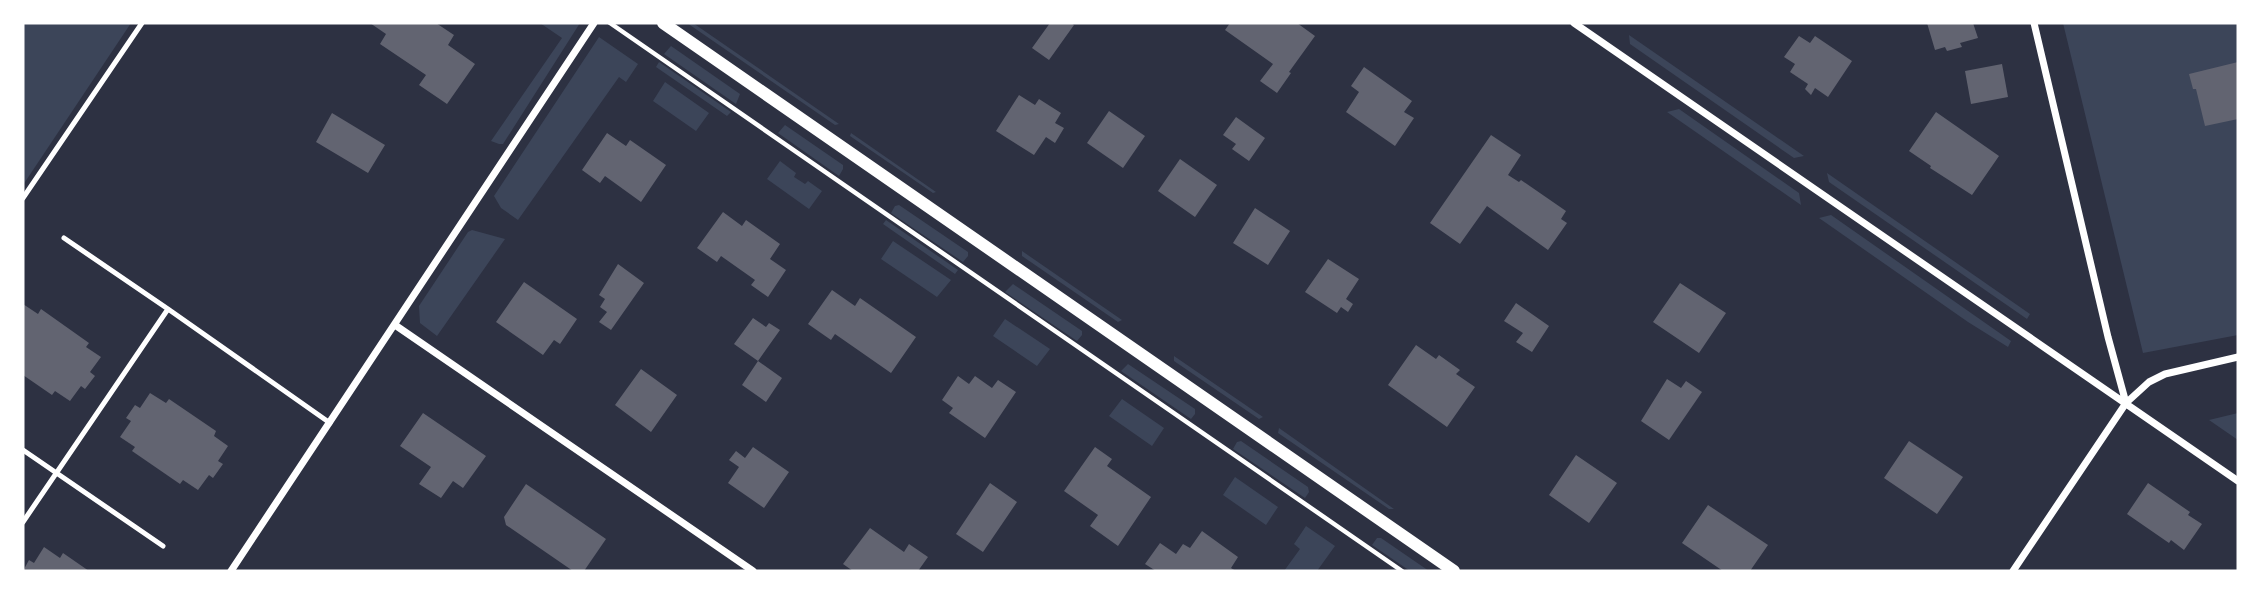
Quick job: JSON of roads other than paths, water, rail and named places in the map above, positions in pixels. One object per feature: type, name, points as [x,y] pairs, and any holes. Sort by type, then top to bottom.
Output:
[{"type":"street","points":[[231,571],[594,23]]},
{"type":"street","points":[[663,23],[1454,571]]},
{"type":"street","points":[[1574,23],[2238,481]]},
{"type":"street","points":[[2035,23],[2126,403]]},
{"type":"street","points":[[395,325],[753,571]]},
{"type":"street","points":[[2013,571],[2126,403],[2149,382],[2165,374],[2238,357]]},
{"type":"lane","points":[[23,198],[142,23]]},
{"type":"lane","points":[[64,238],[330,423]]},
{"type":"lane","points":[[23,522],[168,309]]},
{"type":"lane","points":[[23,450],[163,546]]}]
